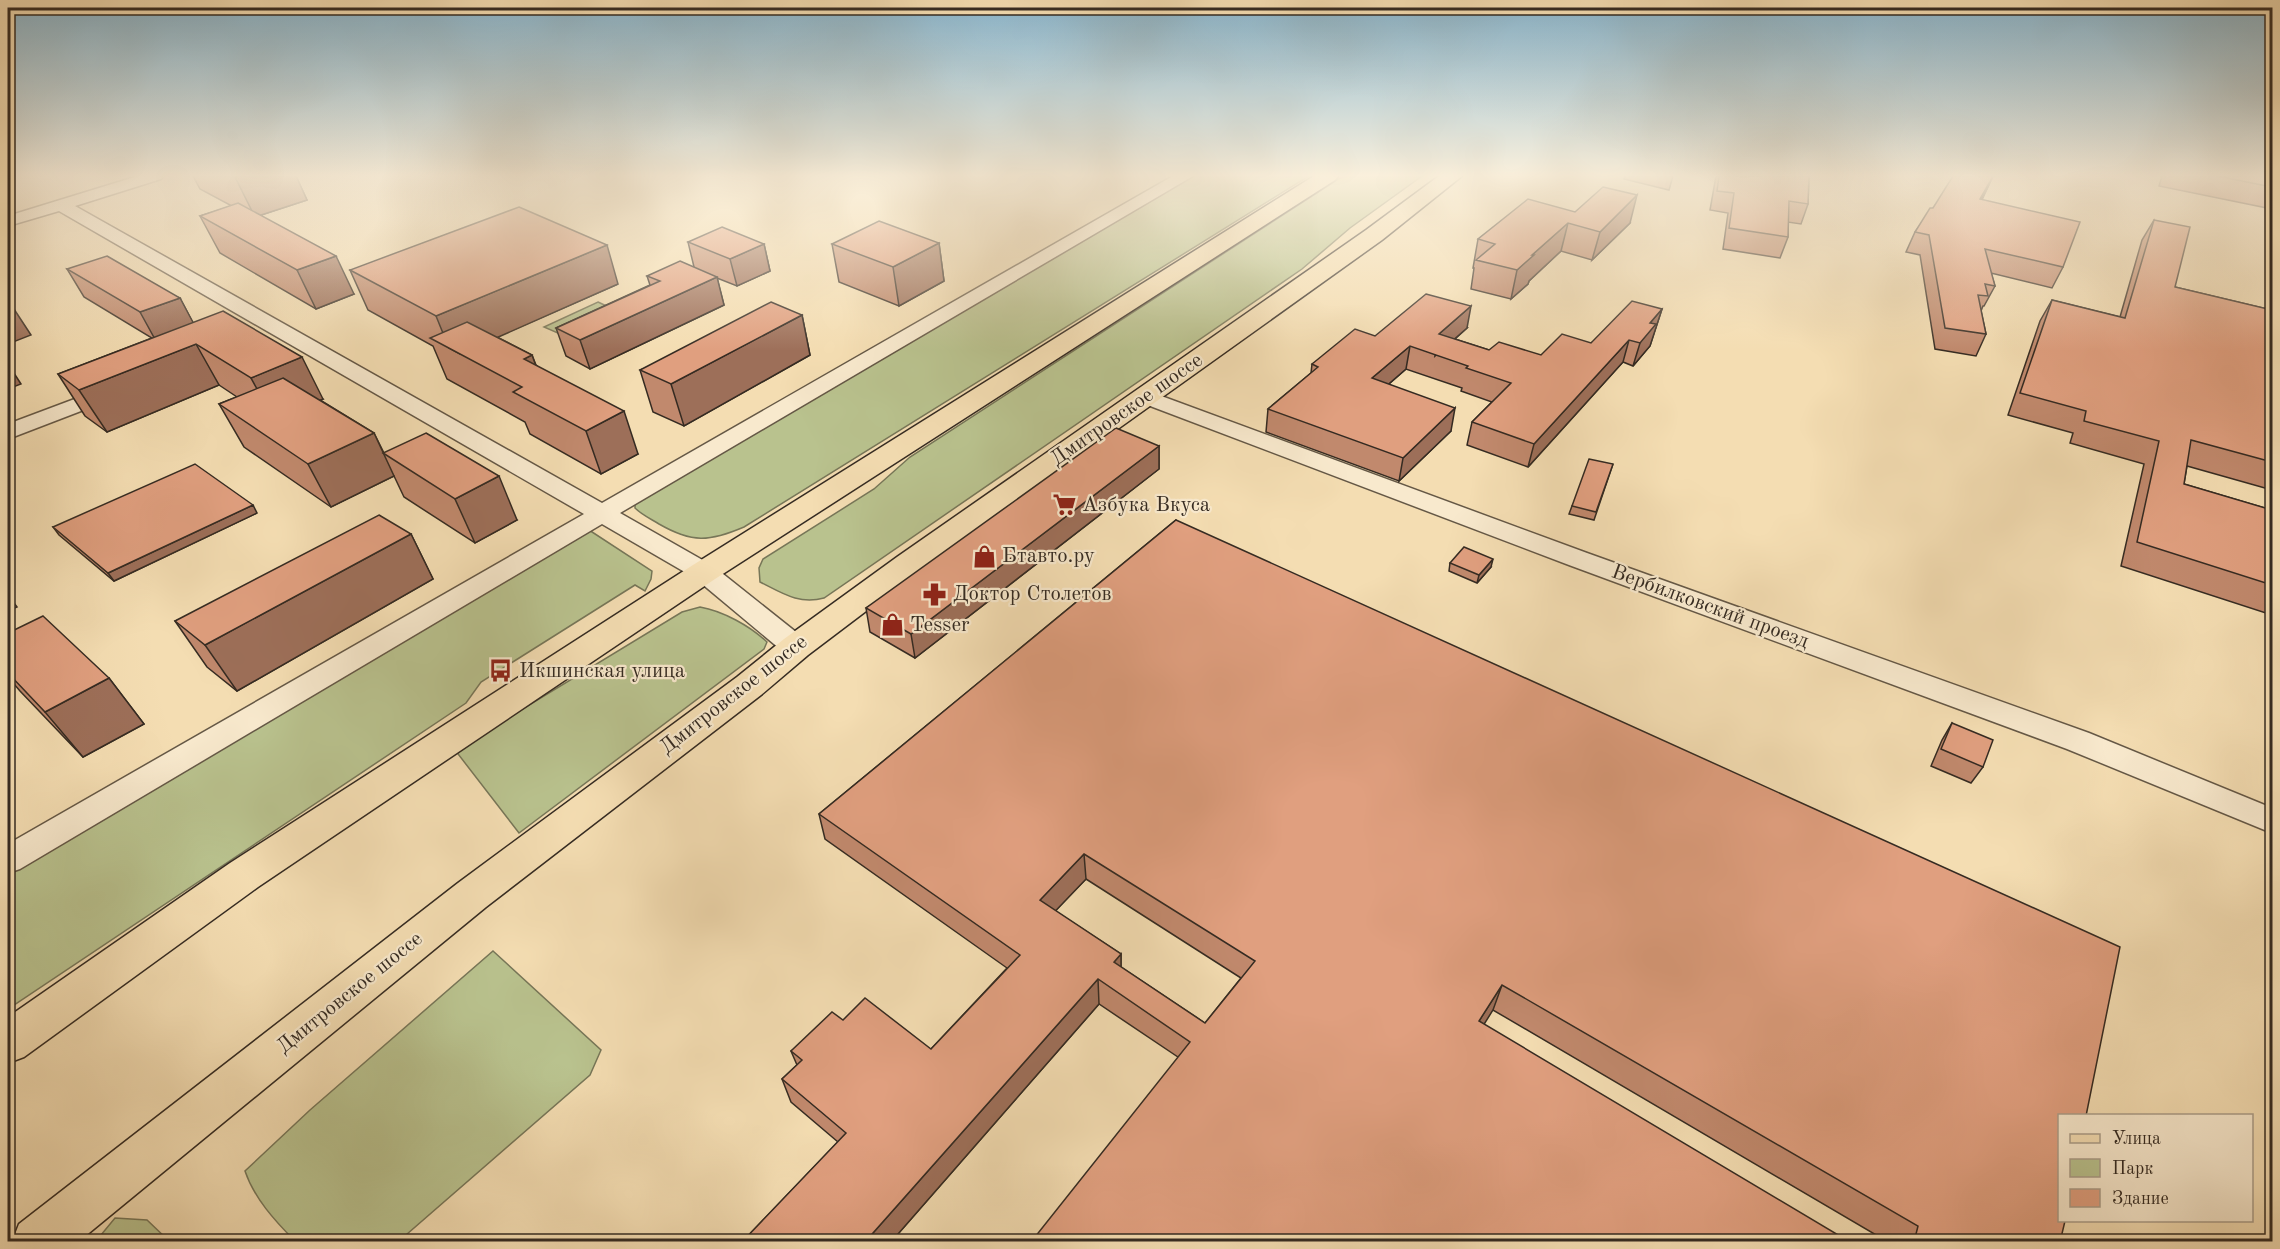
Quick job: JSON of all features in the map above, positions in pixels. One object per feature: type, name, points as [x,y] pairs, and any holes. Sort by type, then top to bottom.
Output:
[{"type":"main road","points":[[8,1042],[244,874],[704,572],[1236,234]]},
{"type":"main road","name":"Дмитровское шоссе","points":[[36,1242],[472,895],[749,686],[796,646],[1375,234]]},
{"type":"street","points":[[112,234],[704,572],[796,646]]},
{"type":"street","points":[[8,860],[600,513],[1085,234]]},
{"type":"street","points":[[255,336],[276,328]]},
{"type":"street","points":[[8,432],[134,383]]},
{"type":"street","name":"Вербилковский проезд","points":[[1145,396],[1578,559],[2078,741],[2272,821]]},
{"type":"green space","points":[[1094,234],[1215,234],[744,527],[710,538],[681,535],[635,508],[635,504]]},
{"type":"green space","points":[[1253,234],[1343,234],[1302,269],[824,598],[799,599],[783,594],[760,582],[759,568],[763,559],[874,489],[910,457]]},
{"type":"green space","points":[[598,302],[613,309],[560,334],[544,327]]},
{"type":"green space","points":[[589,530],[652,571],[645,591],[635,585],[481,682],[466,703],[8,1009],[8,873]]},
{"type":"green space","points":[[700,607],[718,612],[744,625],[767,642],[764,649],[519,833],[455,750],[682,612]]},
{"type":"green space","points":[[493,951],[601,1050],[590,1075],[399,1241],[295,1241],[260,1200],[245,1171],[310,1110]]},
{"type":"green space","points":[[115,1218],[147,1220],[169,1241],[96,1241]]},
{"type":"building","points":[[233,234],[296,234],[336,256],[297,270]]},
{"type":"building","points":[[446,234],[582,234],[607,245],[436,316],[350,270]]},
{"type":"building","points":[[705,234],[740,234],[764,244],[730,259],[688,242]]},
{"type":"building","points":[[852,234],[915,234],[939,243],[893,267],[832,244]]},
{"type":"building","points":[[1484,234],[1555,234],[1517,270],[1476,260],[1495,244],[1478,239]]},
{"type":"building","points":[[1770,234],[1788,234],[1788,237]]},
{"type":"building","points":[[1926,234],[2075,234],[2063,267],[1985,249],[1995,286],[1985,284],[1988,296],[1978,295],[1986,334],[1945,328],[1929,235]]},
{"type":"building","points":[[2150,234],[2188,234],[2175,287],[2272,310],[2272,462],[2191,440],[2184,484],[2272,510],[2272,585],[2137,542],[2159,441],[2084,421],[2086,411],[2020,393],[2052,300],[2125,318]]},
{"type":"building","points":[[107,256],[180,298],[140,312],[67,269]]},
{"type":"building","points":[[680,261],[717,277],[580,340],[556,328],[660,281],[647,276]]},
{"type":"building","points":[[1426,294],[1471,306],[1439,334],[1489,350],[1499,342],[1541,355],[1562,334],[1591,343],[1632,301],[1662,309],[1650,323],[1656,324],[1640,343],[1629,340],[1534,444],[1472,422],[1511,383],[1410,346],[1372,378],[1455,408],[1403,458],[1268,409],[1318,367],[1312,364],[1355,329],[1375,336]]},
{"type":"building","points":[[771,302],[802,315],[671,384],[640,370]]},
{"type":"building","points":[[223,311],[302,357],[251,378],[196,344],[79,390],[58,374]]},
{"type":"building","points":[[467,322],[532,355],[524,359],[624,411],[586,431],[513,392],[522,387],[430,338]]},
{"type":"building","points":[[283,378],[374,433],[308,464],[219,404]]},
{"type":"building","points":[[1116,428],[1159,446],[911,634],[866,608]]},
{"type":"building","points":[[426,433],[499,476],[455,499],[383,453]]},
{"type":"building","points":[[1589,459],[1613,464],[1596,512],[1572,506]]},
{"type":"building","points":[[195,464],[253,505],[108,573],[53,527]]},
{"type":"building","points":[[379,515],[411,534],[205,645],[175,621]]},
{"type":"building","points":[[1176,520],[2120,947],[2086,1114],[2058,1114],[2058,1222],[2065,1222],[2060,1242],[1914,1242],[1918,1226],[1502,985],[1479,1021],[1850,1242],[1031,1242],[1190,1042],[1098,979],[865,1242],[742,1242],[846,1133],[782,1079],[802,1060],[791,1051],[832,1012],[843,1020],[865,998],[931,1049],[1020,955],[819,814]],"holes":[[[1084,854],[1255,961],[1205,1023],[1114,962],[1121,954],[1040,900]]]},
{"type":"building","points":[[1464,547],[1493,559],[1479,575],[1450,563]]},
{"type":"building","points":[[43,616],[109,678],[45,712],[8,673],[8,633]]},
{"type":"building","points":[[1952,723],[1993,740],[1983,767],[1941,749]]},
{"type":"place","name":"Азбука Вкуса","points":[[1064,505]]},
{"type":"place","name":"Бтавто.ру","points":[[984,556]]},
{"type":"place","name":"Доктор Столетов","points":[[935,594]]},
{"type":"place","name":"Tesser","points":[[892,625]]},
{"type":"place","name":"Икшинская улица","points":[[501,671]]}]
